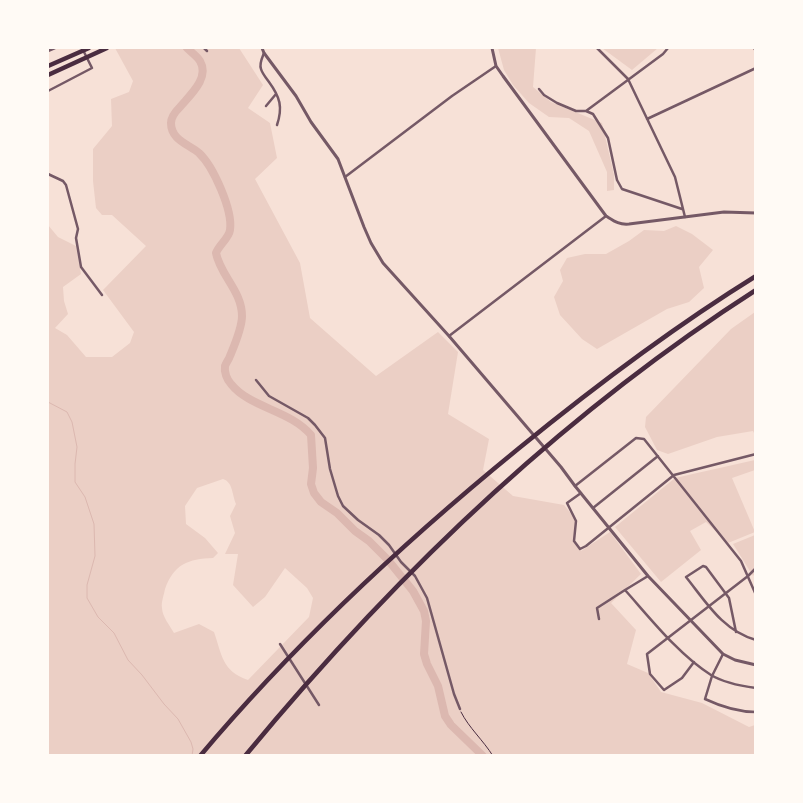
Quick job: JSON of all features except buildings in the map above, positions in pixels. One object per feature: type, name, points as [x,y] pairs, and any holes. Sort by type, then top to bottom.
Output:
[{"type":"highway","points":[[48,66],[89,48]]},
{"type":"highway","points":[[48,75],[107,48]]},
{"type":"highway","points":[[200,756],[247,703],[324,623],[434,519],[574,403],[686,322],[756,276]]},
{"type":"highway","points":[[244,756],[339,645],[437,546],[500,487],[553,441],[642,370],[756,290]]},
{"type":"street","points":[[48,51],[55,48]]},
{"type":"street","points":[[48,91],[92,68],[82,48]]},
{"type":"street","points":[[204,48],[207,51]]},
{"type":"street","points":[[262,48],[264,54],[296,96],[311,122],[338,159],[371,243],[383,263],[524,423],[648,576],[723,654],[735,660],[756,665]]},
{"type":"street","points":[[492,48],[496,66],[606,216],[615,222],[622,225],[724,212],[756,213]]},
{"type":"street","points":[[597,48],[628,79],[675,177],[685,217]]},
{"type":"street","points":[[586,111],[663,54],[668,48]]},
{"type":"street","points":[[754,48],[756,52]]},
{"type":"street","points":[[264,54],[260,65],[261,71],[281,105],[277,125]]},
{"type":"street","points":[[345,177],[452,96],[496,66]]},
{"type":"street","points":[[647,119],[756,68]]},
{"type":"street","points":[[539,90],[557,103],[576,111],[586,111],[594,114],[608,138],[619,185],[622,189],[682,209]]},
{"type":"street","points":[[266,106],[276,94]]},
{"type":"street","points":[[48,174],[63,181],[66,185],[78,229],[76,238],[81,267],[102,295]]},
{"type":"street","points":[[449,336],[606,216]]},
{"type":"street","points":[[256,380],[269,396],[308,418],[315,425],[324,438],[330,469],[343,506],[382,538],[420,584],[427,598],[460,709]]},
{"type":"street","points":[[575,486],[636,438],[644,439],[741,561],[756,595]]},
{"type":"street","points":[[581,493],[567,503],[576,521],[574,541],[580,549],[674,475],[756,454]]},
{"type":"street","points":[[593,508],[658,456]]},
{"type":"street","points":[[736,632],[732,604],[726,592],[706,567],[703,566],[686,577],[721,621],[736,632],[756,640]]},
{"type":"street","points":[[694,662],[682,678],[664,690],[650,674],[647,654],[756,568]]},
{"type":"street","points":[[599,619],[597,608],[648,576]]},
{"type":"street","points":[[625,590],[667,637],[712,676],[741,686],[756,688]]},
{"type":"street","points":[[280,644],[319,705]]},
{"type":"street","points":[[723,654],[712,676],[705,699],[739,712],[756,712]]},
{"type":"path","points":[[460,709],[471,728],[488,747],[493,756]]},
{"type":"shaded area","points":[[115,48],[239,48],[263,85],[248,108],[270,123],[277,158],[255,179],[300,263],[310,318],[376,376],[438,332],[458,352],[448,414],[489,439],[483,470],[513,496],[564,505],[577,521],[574,541],[581,551],[610,532],[641,574],[611,603],[636,630],[627,664],[648,673],[661,692],[702,703],[749,727],[755,725],[755,755],[48,755],[48,225],[58,237],[76,246],[81,274],[63,287],[64,301],[68,314],[55,328],[67,335],[86,357],[112,357],[130,343],[134,332],[103,290],[146,246],[112,215],[102,215],[96,208],[93,181],[93,149],[112,126],[111,99],[129,92],[133,81]],"holes":[[[223,479],[229,483],[236,504],[230,516],[235,533],[225,554],[238,554],[233,585],[253,607],[265,597],[285,568],[307,588],[313,598],[309,617],[248,680],[239,676],[228,667],[221,655],[214,632],[199,624],[174,633],[162,611],[165,589],[178,568],[189,562],[213,558],[218,553],[205,538],[186,524],[185,506],[197,488]]]},
{"type":"shaded area","points":[[498,48],[536,48],[533,87],[551,102],[602,123],[614,175],[614,190],[607,191],[607,172],[589,131],[569,118],[549,117],[529,103],[513,85],[504,70]]},
{"type":"shaded area","points":[[602,48],[658,48],[632,70]]},
{"type":"shaded area","points":[[676,226],[692,234],[713,250],[699,267],[704,288],[689,302],[667,309],[597,349],[582,339],[560,315],[554,297],[563,281],[560,270],[567,258],[585,254],[606,254],[644,230],[664,231]]},
{"type":"shaded area","points":[[755,312],[755,435],[753,431],[717,437],[668,454],[657,450],[645,427],[646,417],[731,329]]},
{"type":"shaded area","points":[[755,460],[755,470],[732,478],[755,532],[728,543],[706,522],[690,531],[701,550],[661,582],[615,527],[675,478]]},
{"type":"shaded area","points":[[755,535],[755,573],[753,576],[733,544]]},
{"type":"waterway","points":[[187,48],[200,61],[202,67],[201,80],[175,112],[171,123],[177,138],[199,153],[210,168],[221,189],[228,211],[230,230],[216,253],[218,261],[235,291],[242,316],[238,336],[225,366],[227,378],[239,392],[249,399],[292,420],[311,435],[313,468],[311,484],[314,493],[321,502],[337,513],[355,531],[369,541],[388,560],[413,591],[424,611],[426,621],[424,654],[438,686],[445,716],[451,725],[483,756]]},
{"type":"waterway","points":[[48,402],[67,412],[72,422],[77,447],[75,482],[85,497],[94,524],[95,556],[87,585],[87,598],[98,617],[114,633],[128,660],[178,719],[191,742],[192,756]]}]
